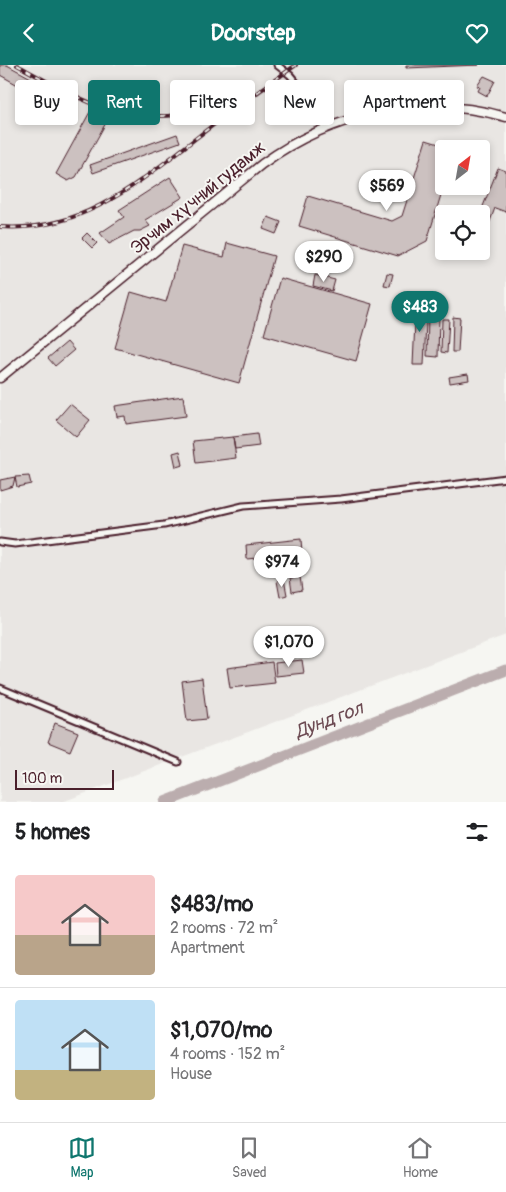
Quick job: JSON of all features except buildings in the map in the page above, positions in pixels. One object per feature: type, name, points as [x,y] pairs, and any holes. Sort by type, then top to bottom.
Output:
[{"type":"main road","name":"Эрчим хүчний гудамж","points":[[334,124],[382,111],[427,107],[468,110],[506,117]]},
{"type":"main road","name":"Эрчим хүчний гудамж","points":[[0,378],[262,164],[300,139],[332,125]]},
{"type":"street","points":[[277,65],[294,80]]},
{"type":"street","points":[[0,543],[14,544],[164,525],[244,506],[341,499],[506,477]]},
{"type":"street","points":[[0,688],[178,762]]},
{"type":"shaded area","points":[[0,65],[506,65],[506,635],[62,802],[0,802]]},
{"type":"waterway","name":"Дунд гол","points":[[165,802],[506,670]]},
{"type":"railway","points":[[17,65],[57,87],[113,111],[138,116],[170,115]]},
{"type":"railway","points":[[0,227],[29,227],[56,222],[81,214],[105,203],[151,173],[296,65]]}]
